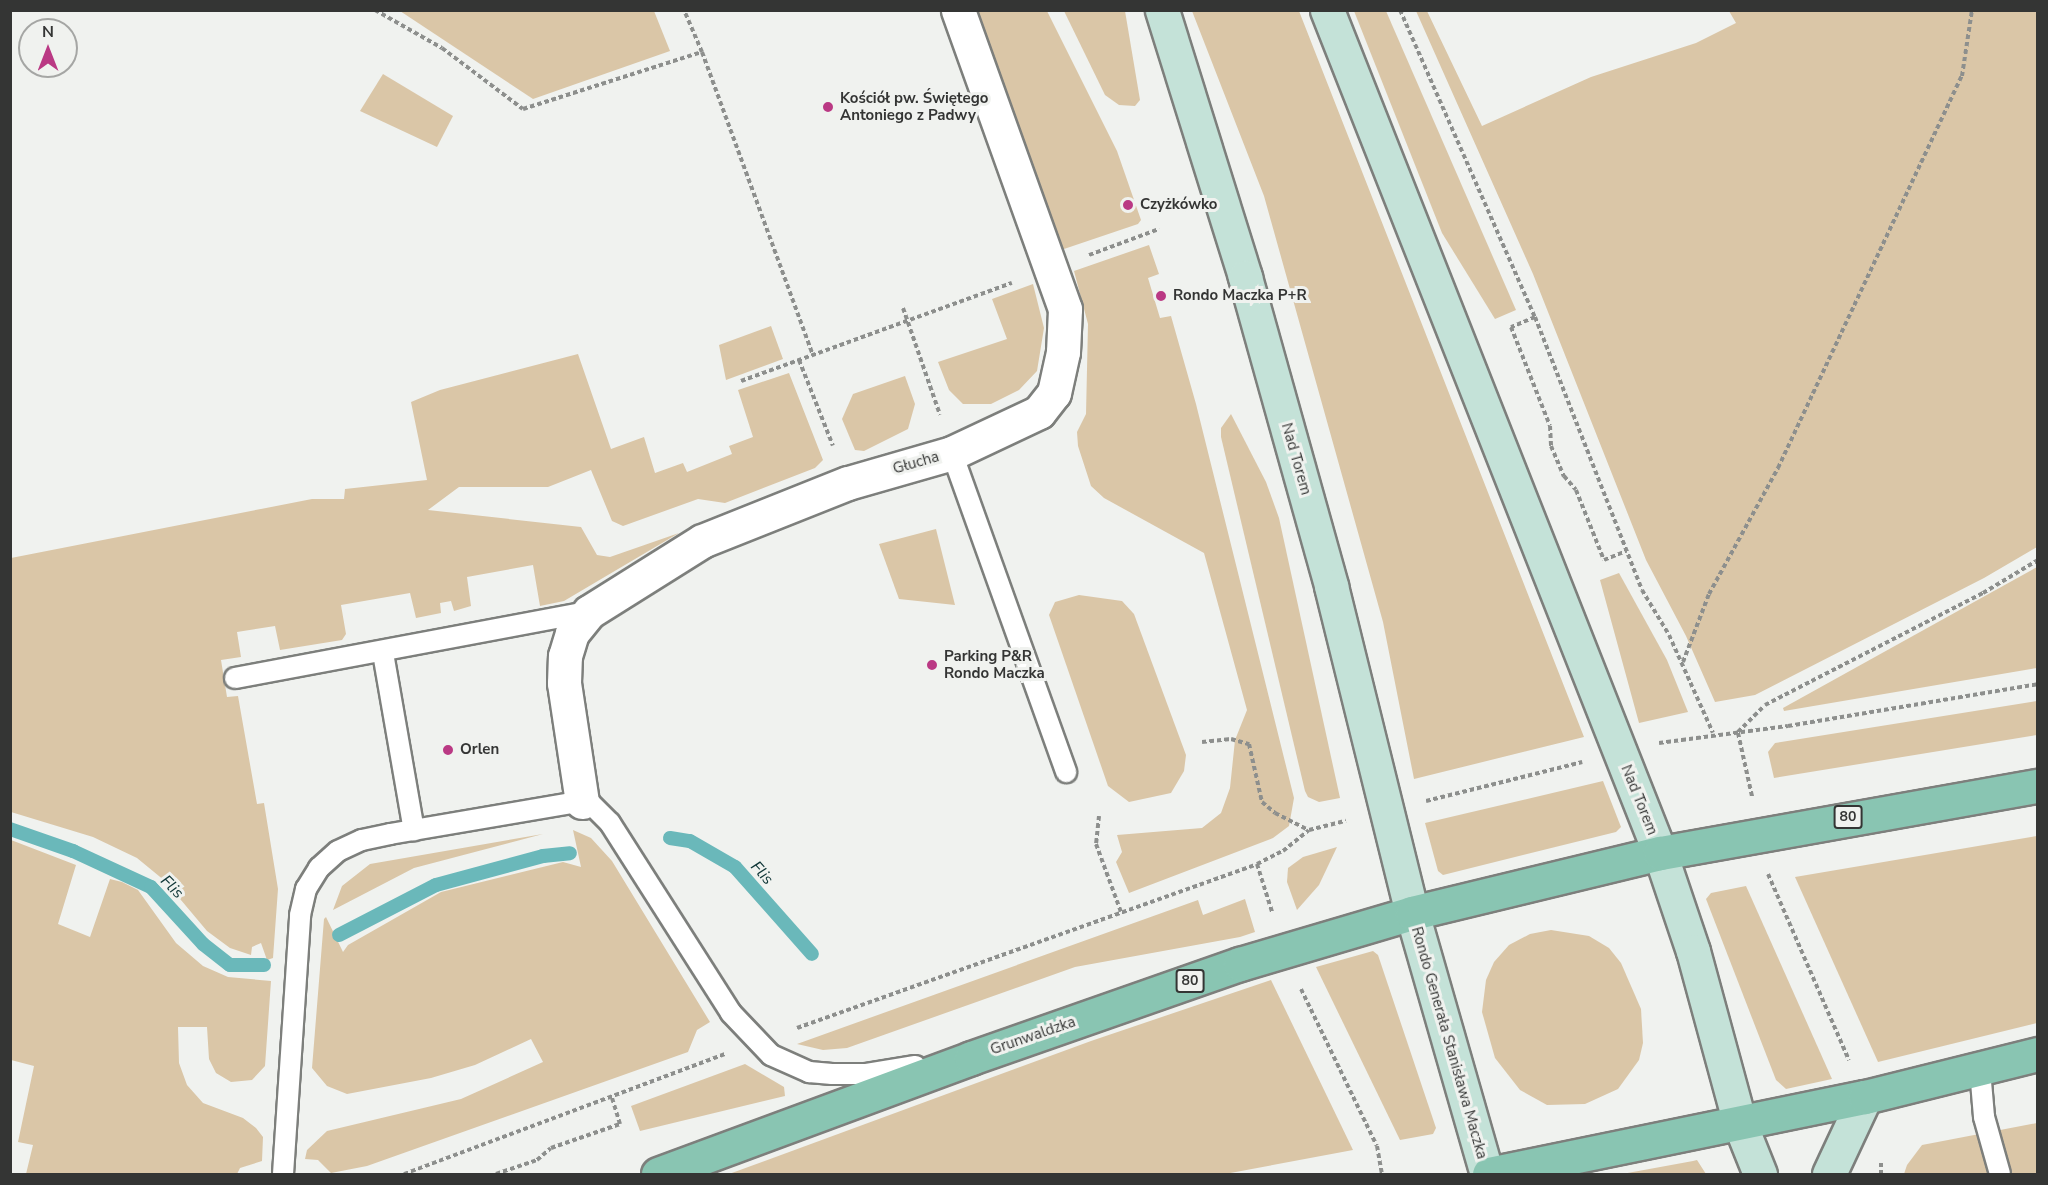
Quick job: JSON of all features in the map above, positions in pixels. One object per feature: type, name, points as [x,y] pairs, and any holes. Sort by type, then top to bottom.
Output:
[{"type":"main road","name":"Nad Torem","points":[[1162,10],[1226,207],[1318,540],[1412,913]]},
{"type":"main road","name":"Nad Torem","points":[[1327,10],[1473,387],[1660,853]]},
{"type":"main road","name":"80","points":[[1660,853],[2037,786]]},
{"type":"main road","name":"Rondo Generała Stanisława Maczka","points":[[1660,853],[1412,913],[1488,1174],[1865,1097],[2037,1054]]},
{"type":"main road","points":[[1660,853],[1693,951],[1740,1124],[1761,1174]]},
{"type":"main road","name":"Grunwaldzka","points":[[658,1174],[971,1058],[1251,960],[1412,913]]},
{"type":"main road","points":[[1829,1174],[1865,1097]]},
{"type":"street","name":"Głucha","points":[[582,802],[564,683],[565,656],[572,633],[589,612],[702,541],[848,483],[952,453],[1039,412],[1054,393],[1063,352],[1065,309],[1053,268],[958,10]]},
{"type":"lane","points":[[952,453],[1066,772]]},
{"type":"lane","points":[[235,678],[383,653],[589,612]]},
{"type":"lane","points":[[383,653],[414,830]]},
{"type":"lane","points":[[283,1174],[300,915],[306,889],[319,868],[338,851],[362,840],[414,830],[582,802],[599,808],[731,1013],[771,1055],[808,1072],[832,1074],[866,1074],[971,1058]]},
{"type":"lane","points":[[1980,1070],[1984,1117],[2000,1174]]},
{"type":"path","points":[[375,10],[442,48],[523,109],[702,52]]},
{"type":"path","points":[[684,10],[702,52],[813,355]]},
{"type":"path","points":[[1400,10],[1535,318],[1642,590],[1683,663],[1713,733]]},
{"type":"path","points":[[1683,663],[1709,594],[1778,468],[1962,76],[1972,10]]},
{"type":"path","points":[[741,381],[1159,229]]},
{"type":"path","points":[[903,308],[909,320],[952,453]]},
{"type":"path","points":[[1535,318],[1511,327],[1551,426],[1551,446],[1564,476],[1576,490],[1604,560],[1626,551]]},
{"type":"path","points":[[799,360],[848,483]]},
{"type":"path","points":[[1738,733],[1765,705],[1983,593],[2037,560]]},
{"type":"path","points":[[1653,744],[1713,733],[1738,733],[2037,684]]},
{"type":"path","points":[[1738,733],[1750,783]]},
{"type":"path","points":[[1202,742],[1231,739],[1249,744],[1262,802],[1275,813],[1309,830]]},
{"type":"path","points":[[1419,802],[1585,762]]},
{"type":"path","points":[[1099,816],[1096,844],[1121,912]]},
{"type":"path","points":[[793,1030],[1257,864],[1283,851],[1309,830],[1341,822]]},
{"type":"path","points":[[1257,864],[1276,924]]},
{"type":"path","points":[[1769,880],[1850,1063]]},
{"type":"path","points":[[1298,981],[1377,1146],[1382,1174]]},
{"type":"path","points":[[404,1174],[732,1052]]},
{"type":"path","points":[[495,1174],[537,1160],[551,1148],[620,1124],[612,1097]]},
{"type":"shaded area","points":[[400,11],[654,11],[670,51],[533,99]]},
{"type":"shaded area","points":[[977,11],[1047,11],[1117,151],[1141,220],[1138,224],[1064,249],[1061,247]]},
{"type":"shaded area","points":[[1064,11],[1125,11],[1140,100],[1135,106],[1119,105],[1105,95]]},
{"type":"shaded area","points":[[1192,11],[1299,11],[1584,737],[1414,779],[1383,622],[1264,196]]},
{"type":"shaded area","points":[[1354,11],[1386,11],[1516,310],[1495,319],[1442,233]]},
{"type":"shaded area","points":[[1416,11],[1427,11],[1482,126],[1591,77],[1696,43],[1736,23],[1729,11],[2037,11],[2037,547],[1984,578],[1755,695],[1715,702],[1686,636],[1646,560],[1533,274]]},
{"type":"shaded area","points":[[383,74],[453,116],[437,147],[360,111]]},
{"type":"shaded area","points":[[1149,245],[1159,274],[1148,278],[1160,318],[1171,316],[1196,404],[1294,798],[1289,826],[1273,838],[1129,893],[1116,862],[1122,852],[1117,835],[1202,828],[1221,813],[1230,788],[1235,740],[1247,710],[1204,553],[1104,498],[1091,486],[1078,446],[1077,432],[1086,414],[1088,324],[1074,271]]},
{"type":"shaded area","points":[[1033,284],[1044,328],[1037,371],[1019,390],[991,404],[963,404],[949,390],[938,362],[1007,339],[992,299]]},
{"type":"shaded area","points":[[771,326],[783,359],[726,380],[719,345]]},
{"type":"shaded area","points":[[578,354],[611,449],[644,437],[655,473],[683,463],[687,472],[732,454],[729,446],[753,437],[738,390],[789,373],[823,460],[815,468],[725,503],[698,499],[623,526],[612,521],[591,470],[548,487],[459,487],[428,510],[581,527],[597,555],[610,557],[679,533],[564,601],[540,606],[533,565],[467,577],[471,606],[454,611],[451,601],[440,603],[441,613],[416,618],[410,593],[341,605],[346,634],[342,640],[280,650],[275,626],[237,632],[241,657],[221,660],[227,697],[238,696],[257,804],[264,803],[278,889],[273,958],[267,960],[261,943],[252,947],[251,955],[230,948],[207,931],[165,881],[137,858],[93,837],[11,812],[11,558],[312,499],[344,499],[345,489],[427,480],[411,402],[440,390]]},
{"type":"shaded area","points":[[905,376],[915,404],[908,429],[864,451],[855,450],[842,419],[853,394]]},
{"type":"shaded area","points":[[1231,414],[1266,482],[1279,518],[1340,798],[1319,802],[1308,797],[1305,791],[1221,437],[1221,428]]},
{"type":"shaded area","points":[[936,529],[955,605],[899,599],[879,544]]},
{"type":"shaded area","points":[[2037,567],[2037,668],[1784,711],[1783,708]]},
{"type":"shaded area","points":[[1619,573],[1667,660],[1688,712],[1639,723],[1600,580]]},
{"type":"shaded area","points":[[1079,595],[1122,601],[1134,614],[1186,755],[1184,771],[1171,793],[1129,802],[1108,786],[1049,615],[1055,602]]},
{"type":"shaded area","points":[[2037,701],[2037,735],[1774,778],[1768,752],[1775,743]]},
{"type":"shaded area","points":[[1603,781],[1621,827],[1616,832],[1443,875],[1438,871],[1425,823]]},
{"type":"shaded area","points":[[573,830],[591,838],[612,861],[710,1022],[697,1030],[688,1052],[367,1166],[331,1173],[318,1160],[305,1159],[307,1150],[327,1131],[461,1099],[543,1062],[531,1039],[475,1065],[431,1078],[347,1094],[327,1086],[312,1068],[324,919],[326,917],[343,952],[348,945],[441,892],[563,862],[581,867]]},
{"type":"shaded area","points":[[543,834],[414,868],[333,910],[342,886],[370,864]]},
{"type":"shaded area","points":[[2037,836],[2037,1023],[1878,1062],[1795,877]]},
{"type":"shaded area","points":[[11,840],[76,865],[58,924],[90,937],[110,879],[122,882],[138,890],[176,943],[203,966],[228,977],[271,981],[265,1066],[252,1080],[231,1082],[216,1073],[209,1059],[207,1027],[178,1027],[179,1063],[187,1085],[203,1103],[243,1118],[256,1128],[263,1137],[262,1161],[240,1168],[237,1174],[26,1174],[33,1145],[18,1142],[34,1066],[11,1060]]},
{"type":"shaded area","points":[[1337,847],[1319,885],[1297,910],[1287,882],[1288,868],[1303,857]]},
{"type":"shaded area","points":[[1746,886],[1832,1079],[1786,1089],[1776,1080],[1706,899],[1711,893]]},
{"type":"shaded area","points":[[1245,899],[1255,932],[1240,937],[1075,967],[847,1048],[823,1050],[797,1044],[1198,900],[1203,915]]},
{"type":"shaded area","points":[[1551,930],[1589,936],[1609,948],[1621,963],[1641,1009],[1643,1043],[1639,1060],[1618,1089],[1585,1104],[1547,1105],[1520,1090],[1495,1058],[1482,1012],[1486,980],[1494,962],[1509,945],[1530,934]]},
{"type":"shaded area","points":[[1373,951],[1378,955],[1436,1128],[1433,1134],[1400,1140],[1316,967]]},
{"type":"shaded area","points":[[1271,980],[1353,1150],[1225,1174],[729,1174],[1091,1041]]},
{"type":"shaded area","points":[[745,1064],[784,1087],[785,1096],[640,1131],[631,1106]]},
{"type":"shaded area","points":[[2037,1123],[2037,1174],[1904,1174],[1907,1165],[1922,1145]]},
{"type":"shaded area","points":[[1697,1160],[1706,1174],[1622,1174],[1693,1161]]},
{"type":"waterway","name":"Flis","points":[[10,829],[73,851],[151,887],[203,944],[230,965],[264,965]]},
{"type":"waterway","name":"Flis","points":[[670,838],[690,841],[735,867],[812,954]]},
{"type":"waterway","name":"Flis","points":[[339,935],[436,885],[543,856],[570,853]]},
{"type":"place","name":"Kościół pw. Świętego Antoniego z Padwy","points":[[828,107]]},
{"type":"place","name":"Czyżkówko","points":[[1128,205]]},
{"type":"place","name":"Rondo Maczka P+R","points":[[1161,296]]},
{"type":"place","name":"Parking P&R Rondo Maczka","points":[[932,665]]},
{"type":"place","name":"Orlen","points":[[448,750]]}]
